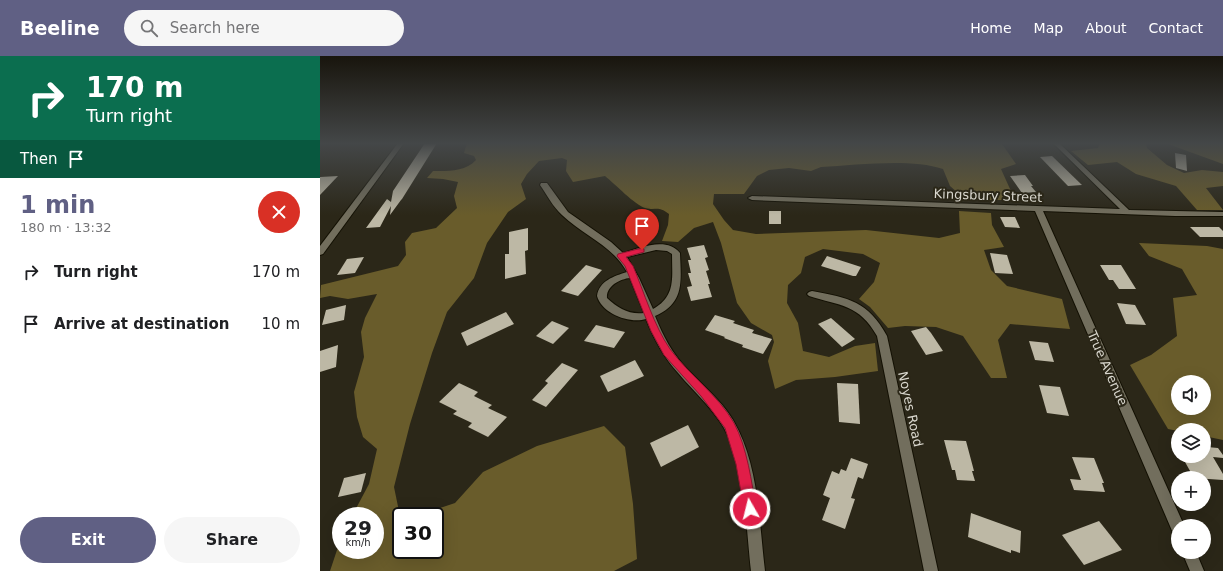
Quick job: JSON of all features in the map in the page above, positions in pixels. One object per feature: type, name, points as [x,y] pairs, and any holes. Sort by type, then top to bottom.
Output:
[{"type":"street","points":[[320,252],[383,167]]},
{"type":"street","points":[[1081,167],[1127,212]]},
{"type":"street","points":[[544,184],[555,203],[565,214],[610,245],[629,266],[650,315],[655,331],[667,352],[705,393],[730,426],[742,464],[749,496],[758,571]]},
{"type":"street","name":"Kingsbury Street","points":[[752,198],[1038,209],[1223,214]]},
{"type":"street","name":"True Avenue","points":[[1038,209],[1174,519]]},
{"type":"street","points":[[621,256],[663,246],[671,248],[676,253],[676,286],[673,297],[666,307],[650,315],[634,318],[625,316],[617,313],[604,301],[602,297],[602,292],[614,280],[632,274]]},
{"type":"street","name":"Noyes Road","points":[[812,294],[839,300],[857,307],[868,314],[882,336],[930,571]]},
{"type":"street","points":[[1192,559],[1197,571]]},
{"type":"shaded area","points":[[467,167],[533,167],[521,184],[526,199],[508,212],[487,243],[474,278],[447,312],[432,353],[410,424],[394,487],[398,507],[392,507],[392,559],[444,559],[443,507],[455,503],[483,472],[537,446],[604,426],[625,447],[633,504],[637,559],[614,571],[330,571],[334,559],[384,559],[384,507],[357,507],[369,484],[377,449],[363,437],[357,417],[354,392],[364,357],[361,332],[365,318],[377,294],[348,299],[330,296],[320,298],[321,285],[398,266],[406,255],[405,242],[412,233],[436,228],[457,208],[454,196],[458,182],[427,178],[433,171],[456,170]]},
{"type":"shaded area","points":[[566,167],[821,167],[811,171],[789,168],[769,170],[757,176],[744,194],[714,194],[713,204],[733,230],[756,234],[866,230],[939,238],[960,233],[959,211],[991,213],[992,225],[1004,247],[984,250],[991,270],[1007,286],[1062,299],[1070,329],[1010,324],[998,340],[1007,378],[991,378],[963,336],[936,327],[905,326],[888,328],[870,307],[859,299],[874,282],[880,263],[863,254],[823,249],[805,257],[801,273],[788,285],[787,303],[798,323],[803,351],[829,357],[855,346],[875,343],[878,371],[835,377],[796,380],[775,389],[768,361],[774,342],[772,335],[751,323],[737,303],[721,243],[713,222],[694,228],[678,242],[662,241],[668,225],[669,214],[665,211],[659,209],[649,209],[641,206],[605,176],[573,182],[566,171]]},
{"type":"shaded area","points":[[934,167],[1007,167],[1001,169],[1015,200],[966,200],[950,186],[943,169]]},
{"type":"shaded area","points":[[1125,167],[1171,167],[1184,173],[1202,170],[1223,172],[1223,186],[1206,188],[1223,210],[1197,210],[1176,186],[1136,174]]},
{"type":"shaded area","points":[[1139,243],[1207,246],[1223,249],[1223,440],[1211,437],[1211,423],[1171,423],[1171,430],[1168,429],[1130,365],[1151,355],[1177,336],[1173,298],[1197,295],[1182,269],[1149,256]]},
{"type":"building","points":[[409,167],[422,167],[390,215],[391,206],[380,227],[366,228],[387,199],[391,202],[393,191]]},
{"type":"building","points":[[1050,167],[1063,167],[1082,185],[1068,186]]},
{"type":"building","points":[[1187,167],[1187,171],[1176,168]]},
{"type":"building","points":[[1025,175],[1036,192],[1022,193],[1010,176]]},
{"type":"building","points":[[338,176],[320,195],[320,177]]},
{"type":"building","points":[[769,211],[781,211],[781,224],[769,224]]},
{"type":"building","points":[[1000,217],[1015,217],[1020,228],[1005,227]]},
{"type":"building","points":[[1190,227],[1219,227],[1223,231],[1223,237],[1200,237]]},
{"type":"building","points":[[528,228],[528,250],[525,251],[526,274],[505,279],[505,254],[509,254],[509,232]]},
{"type":"building","points":[[704,245],[708,257],[705,258],[709,270],[706,271],[712,297],[691,301],[687,287],[692,286],[688,273],[691,273],[688,260],[691,260],[687,248]]},
{"type":"building","points":[[990,253],[1007,255],[1013,274],[995,273]]},
{"type":"building","points":[[827,256],[861,267],[856,276],[853,276],[821,266]]},
{"type":"building","points":[[364,257],[355,273],[337,275],[347,259]]},
{"type":"building","points":[[586,265],[602,270],[578,296],[561,291]]},
{"type":"building","points":[[1100,265],[1121,265],[1136,289],[1119,289],[1113,280],[1109,280]]},
{"type":"building","points":[[1117,303],[1135,305],[1146,325],[1126,324]]},
{"type":"building","points":[[346,305],[344,320],[322,325],[326,310]]},
{"type":"building","points":[[506,312],[514,324],[467,346],[461,333]]},
{"type":"building","points":[[715,315],[735,321],[733,323],[754,330],[752,333],[772,339],[763,354],[742,347],[743,345],[705,330]]},
{"type":"building","points":[[831,318],[855,339],[842,347],[818,324]]},
{"type":"building","points":[[552,321],[569,328],[553,344],[536,336]]},
{"type":"building","points":[[596,325],[625,332],[614,348],[584,341]]},
{"type":"building","points":[[926,327],[943,351],[926,355],[911,331]]},
{"type":"building","points":[[1029,341],[1048,343],[1054,362],[1035,360]]},
{"type":"building","points":[[338,345],[336,367],[320,372],[320,351]]},
{"type":"building","points":[[635,360],[644,376],[608,392],[600,376]]},
{"type":"building","points":[[562,363],[578,370],[546,407],[532,400],[548,383],[545,381]]},
{"type":"building","points":[[459,383],[478,392],[474,396],[492,405],[488,408],[507,417],[488,437],[468,427],[472,423],[453,414],[457,411],[439,402]]},
{"type":"building","points":[[837,383],[858,384],[860,424],[839,422]]},
{"type":"building","points":[[1039,385],[1060,387],[1069,416],[1047,413]]},
{"type":"building","points":[[688,425],[699,447],[661,467],[650,443]]},
{"type":"building","points":[[944,440],[966,441],[974,471],[972,471],[975,481],[957,480],[955,470],[952,470]]},
{"type":"building","points":[[1211,447],[1218,448],[1223,455],[1223,458],[1213,457],[1223,474],[1223,480],[1211,479],[1211,471],[1190,471],[1186,463],[1211,463]]},
{"type":"building","points":[[1072,457],[1094,458],[1104,483],[1102,483],[1105,492],[1074,490],[1070,479],[1081,480]]},
{"type":"building","points":[[851,458],[868,464],[863,479],[858,477],[851,498],[855,499],[845,529],[822,520],[830,498],[823,495],[832,471],[839,474],[841,469],[846,471]]},
{"type":"building","points":[[366,473],[361,492],[338,497],[344,478]]},
{"type":"building","points":[[971,513],[1021,531],[1020,553],[1011,550],[1011,553],[968,537]]},
{"type":"building","points":[[1099,521],[1122,550],[1084,565],[1062,535]]},
{"type":"route","points":[[642,250],[621,256],[629,266],[648,310],[655,331],[667,352],[705,393],[730,426],[742,464],[749,496],[750,509]]}]
